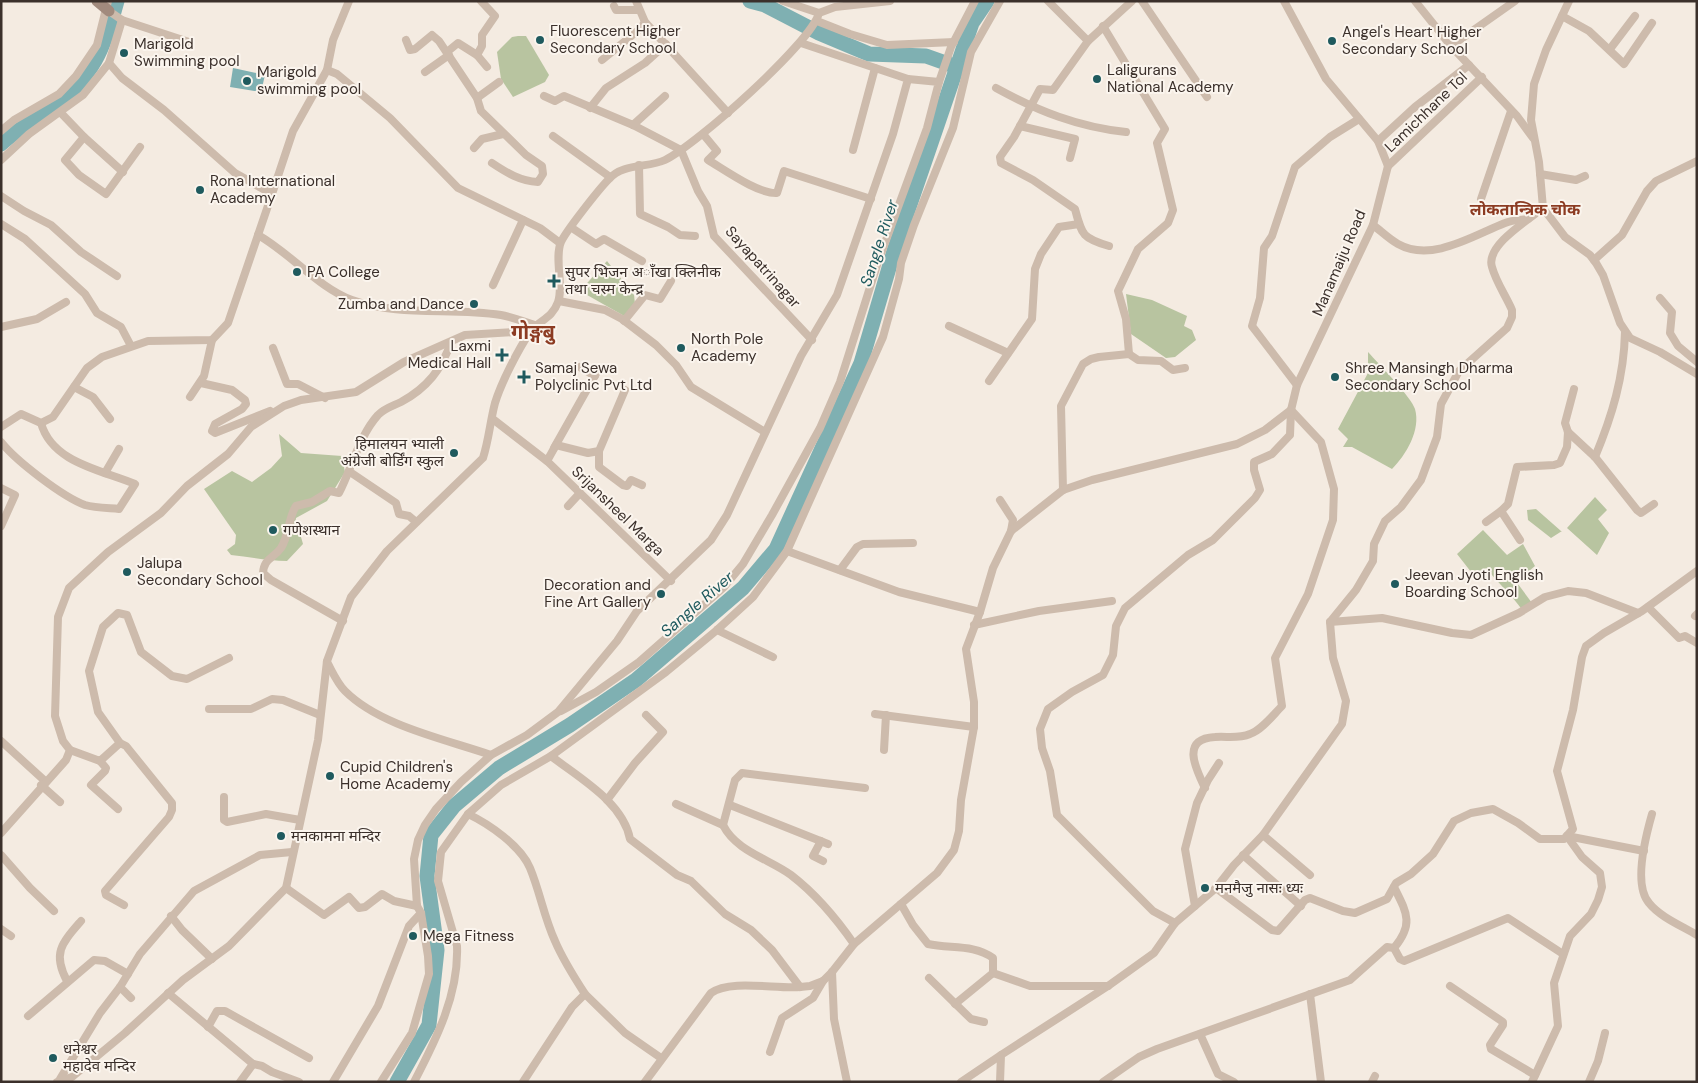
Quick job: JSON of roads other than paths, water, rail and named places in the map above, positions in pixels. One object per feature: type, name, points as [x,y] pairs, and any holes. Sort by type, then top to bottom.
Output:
[{"type":"street","points":[[190,397],[201,383],[212,340],[228,323],[293,131],[326,70],[333,40],[349,1]]},
{"type":"street","points":[[477,54],[482,46],[482,35],[495,16],[480,1]]},
{"type":"street","points":[[783,1],[797,4],[850,34],[887,45],[953,44]]},
{"type":"street","points":[[201,383],[232,390],[245,400],[246,404],[242,409],[215,424],[212,431],[215,433],[301,400],[356,392],[404,362],[465,335],[534,328],[547,320],[559,301],[560,243],[610,177],[639,165],[664,161],[703,134],[728,113],[803,40],[818,17],[841,6],[890,1]]},
{"type":"street","points":[[380,1082],[412,1033],[427,984],[428,956],[419,909],[414,858],[418,840],[425,825],[436,809],[460,782],[491,756],[527,735],[558,712],[596,692],[639,662],[724,587],[743,564],[820,428],[840,382],[878,262],[927,128],[942,73],[953,44],[976,1]]},
{"type":"street","points":[[414,1082],[438,1035],[452,992],[458,955],[438,881],[441,852],[468,814],[501,785],[551,756],[666,672],[717,630],[753,597],[787,551],[883,337],[899,279],[901,263],[914,225],[953,128],[971,52],[1000,1]]},
{"type":"street","points":[[1048,1],[1088,41]]},
{"type":"street","points":[[1109,246],[1089,240],[1080,231],[1075,209],[1033,180],[1001,163],[1000,158],[1040,89],[1053,90],[1088,41],[1132,1]]},
{"type":"street","points":[[1142,1],[1207,97]]},
{"type":"street","points":[[1284,1],[1326,79],[1378,141],[1388,166]]},
{"type":"street","points":[[1415,1],[1451,46],[1482,77],[1535,141]]},
{"type":"street","points":[[1451,46],[1515,1]]},
{"type":"street","points":[[1566,3],[1534,84],[1531,120],[1540,174],[1543,208],[1565,237],[1594,260],[1603,275],[1625,332],[1630,338],[1660,352],[1678,364],[1696,368]]},
{"type":"street","points":[[105,5],[121,19],[189,42]]},
{"type":"street","points":[[1,131],[14,120],[59,94],[76,76],[102,33],[105,5]]},
{"type":"street","points":[[614,6],[616,10],[638,7],[645,22],[728,113]]},
{"type":"street","points":[[1562,16],[1589,30],[1624,64],[1652,23]]},
{"type":"street","points":[[1610,49],[1635,16]]},
{"type":"street","points":[[1,160],[29,134],[84,95],[109,63],[121,19]]},
{"type":"street","points":[[602,60],[641,28],[645,22]]},
{"type":"street","points":[[1103,26],[1165,129],[1157,143],[1173,210],[1168,223],[1138,249],[1118,291],[1126,319],[1129,354]]},
{"type":"street","points":[[406,40],[410,50],[415,49],[432,35],[448,53],[453,65],[477,98],[480,111],[526,156],[542,166],[543,174],[538,182],[531,182],[511,176],[492,163]]},
{"type":"street","points":[[803,40],[908,79],[939,82]]},
{"type":"street","points":[[425,72],[458,43],[477,54],[487,67]]},
{"type":"street","points":[[590,108],[606,88],[645,63],[666,44]]},
{"type":"street","points":[[109,63],[122,78],[178,121],[235,173],[272,194]]},
{"type":"street","points":[[1378,141],[1414,108],[1469,65]]},
{"type":"street","points":[[853,150],[875,68]]},
{"type":"street","points":[[326,70],[337,74],[390,118],[458,188],[523,220],[560,243]]},
{"type":"street","name":"Lamichhane Tol","points":[[1388,166],[1482,77]]},
{"type":"street","points":[[558,712],[617,641],[637,611],[711,540],[728,515],[800,356],[812,340],[837,295],[893,134],[908,79]]},
{"type":"street","points":[[477,98],[499,82]]},
{"type":"street","points":[[996,88],[1030,107],[1092,128],[1126,132]]},
{"type":"street","points":[[544,96],[555,101],[564,96],[633,125],[681,150]]},
{"type":"street","points":[[633,125],[665,96]]},
{"type":"street","points":[[1481,199],[1511,111]]},
{"type":"street","points":[[62,112],[84,137],[123,172]]},
{"type":"street","points":[[1297,385],[1252,326],[1260,298],[1264,248],[1272,236],[1296,166],[1330,137],[1359,120]]},
{"type":"street","points":[[1020,126],[1075,139],[1070,158]]},
{"type":"street","points":[[474,148],[482,139],[503,134]]},
{"type":"street","points":[[703,134],[717,151],[708,160],[742,180],[765,190],[777,193],[784,171],[871,199]]},
{"type":"street","points":[[553,136],[610,177]]},
{"type":"street","points":[[84,137],[65,160],[79,175],[106,194],[140,147]]},
{"type":"street","name":"Sayapatrinagar","points":[[681,150],[707,206],[714,236],[812,340]]},
{"type":"street","points":[[1594,260],[1622,235],[1647,191],[1656,181],[1697,162]]},
{"type":"street","points":[[639,165],[640,214],[668,227],[680,235],[695,236]]},
{"type":"street","name":"Manamaiju Road","points":[[1175,923],[1154,911],[1057,815],[1050,771],[1042,748],[1040,729],[1048,709],[1072,692],[1104,675],[1113,655],[1116,626],[1125,608],[1188,555],[1213,540],[1255,498],[1260,490],[1254,470],[1254,462],[1272,454],[1290,434],[1291,410],[1297,385],[1373,226],[1388,166]]},
{"type":"street","points":[[1540,174],[1576,180],[1585,176]]},
{"type":"street","points":[[1,196],[51,225],[81,252],[116,276]]},
{"type":"street","points":[[961,1082],[1108,986],[1154,952],[1175,923],[1216,888],[1243,855],[1263,835],[1342,724],[1346,701],[1333,658],[1330,622],[1356,590],[1373,562],[1374,544],[1385,521],[1401,507],[1421,480],[1438,437],[1441,404],[1453,380],[1459,371],[1507,328],[1512,317],[1512,310],[1491,265],[1493,254],[1500,242],[1543,208]]},
{"type":"street","points":[[1373,226],[1399,244],[1414,249],[1468,242],[1507,222],[1530,219]]},
{"type":"street","points":[[493,286],[523,220]]},
{"type":"street","points":[[1,224],[25,239],[85,294],[97,313],[121,328],[131,346]]},
{"type":"street","points":[[988,381],[1032,320],[1033,285],[1041,254],[1059,226],[1079,224]]},
{"type":"street","points":[[572,228],[596,244],[604,240],[642,261]]},
{"type":"street","points":[[258,235],[278,247],[337,294],[352,300],[372,306],[414,312],[501,315],[534,328]]},
{"type":"street","points":[[624,321],[645,295],[660,299],[671,281]]},
{"type":"street","points":[[1660,298],[1672,312],[1670,333],[1696,368]]},
{"type":"street","points":[[559,301],[605,310],[624,321],[656,345],[676,365],[691,387],[765,432]]},
{"type":"street","points":[[1,327],[37,319],[66,302]]},
{"type":"street","points":[[949,326],[1008,353]]},
{"type":"street","points":[[59,1080],[73,1079],[168,993],[229,946],[286,888],[292,852],[318,740],[327,661],[352,597],[387,550],[483,458],[489,438],[489,428],[494,420],[496,403],[534,328]]},
{"type":"street","points":[[1595,457],[1612,414],[1618,391],[1624,361],[1625,332]]},
{"type":"street","points":[[41,423],[53,417],[86,368],[102,357],[148,341],[212,340]]},
{"type":"street","points":[[343,621],[263,573],[267,559],[282,547],[291,514],[296,506],[312,502],[330,491],[339,493],[350,472],[359,445],[377,416],[426,385],[442,366],[451,342]]},
{"type":"street","points":[[273,348],[287,384],[298,384],[325,398]]},
{"type":"street","points":[[1063,490],[1061,406],[1084,364],[1091,359],[1129,354],[1138,360],[1160,361],[1173,370],[1185,368]]},
{"type":"street","points":[[547,461],[596,373],[580,367]]},
{"type":"street","points":[[74,387],[93,397],[110,419]]},
{"type":"street","points":[[1486,522],[1508,504],[1517,467],[1554,466],[1560,463],[1567,446],[1568,432],[1565,424],[1574,389]]},
{"type":"street","points":[[625,390],[599,451],[599,467],[623,485],[627,486],[631,480],[642,485]]},
{"type":"street","points":[[118,809],[91,785],[105,771],[100,761],[70,750],[63,741],[55,716],[58,617],[69,588],[108,552],[161,513],[187,486],[228,454],[252,427],[284,406]]},
{"type":"street","points":[[1011,531],[1063,490],[1092,480],[1236,444],[1265,430],[1291,410],[1321,442],[1334,489],[1334,520],[1308,594],[1275,658],[1282,706],[1252,734],[1240,737],[1212,737],[1199,742],[1194,749],[1192,758],[1205,788]]},
{"type":"street","points":[[1,427],[21,414],[41,423],[44,432],[57,448],[76,463],[136,484],[119,510],[86,506],[70,499],[39,476],[9,452],[1,442]]},
{"type":"street","name":"Srijansheel Marga","points":[[494,420],[547,461],[671,580]]},
{"type":"street","points":[[1568,432],[1595,457],[1637,510],[1641,513],[1654,504]]},
{"type":"street","points":[[554,448],[556,445],[588,453],[599,451]]},
{"type":"street","points":[[105,473],[119,449]]},
{"type":"street","points":[[350,472],[396,503],[399,514],[409,516],[416,522]]},
{"type":"street","points":[[1,488],[15,495],[1,526]]},
{"type":"street","points":[[568,506],[580,493]]},
{"type":"street","points":[[770,1052],[782,1018],[813,998],[823,981],[854,944],[937,873],[954,850],[959,831],[961,800],[974,727],[974,702],[966,649],[980,612],[993,568],[1011,531],[1012,520],[1000,500]]},
{"type":"street","points":[[1501,511],[1520,540]]},
{"type":"street","points":[[840,570],[857,547],[863,544],[913,543]]},
{"type":"street","points":[[787,551],[899,592],[980,612]]},
{"type":"street","points":[[1216,888],[1275,931],[1282,928],[1305,900],[1310,898],[1342,911],[1355,913],[1387,899],[1394,887],[1433,854],[1454,821],[1471,813],[1493,809],[1518,823],[1540,839],[1564,839],[1573,829],[1557,771],[1573,710],[1582,657],[1586,646],[1648,607],[1697,571]]},
{"type":"street","points":[[1330,622],[1382,618],[1452,633],[1471,635],[1519,613],[1545,597],[1568,591],[1586,593],[1638,613]]},
{"type":"street","points":[[974,625],[1039,611],[1112,601]]},
{"type":"street","points":[[1648,607],[1679,638],[1685,636],[1697,643]]},
{"type":"street","points":[[124,905],[106,895],[105,891],[169,818],[172,803],[150,773],[126,746],[120,743],[98,712],[89,671],[103,627],[118,613],[127,615],[141,652],[172,676],[187,678],[230,658]]},
{"type":"street","points":[[717,630],[773,657]]},
{"type":"street","points":[[327,661],[343,689],[358,703],[391,720],[491,756]]},
{"type":"street","points":[[209,709],[252,709],[272,699],[283,700],[320,715]]},
{"type":"street","points":[[875,714],[974,727]]},
{"type":"street","points":[[884,750],[886,715]]},
{"type":"street","points":[[607,800],[635,762],[662,732],[646,716]]},
{"type":"street","points":[[1,740],[60,802]]},
{"type":"street","points":[[100,761],[120,743]]},
{"type":"street","points":[[3,828],[66,760],[70,750]]},
{"type":"street","points":[[551,756],[607,800],[628,827],[630,839],[677,875],[691,880],[725,914],[751,930],[772,950],[800,987]]},
{"type":"street","points":[[1195,906],[1186,849],[1197,802],[1219,763]]},
{"type":"street","points":[[723,825],[730,805],[735,780],[742,773],[865,788]]},
{"type":"street","points":[[224,796],[224,820],[227,822],[266,814],[300,820]]},
{"type":"street","points":[[676,804],[723,825],[727,834],[739,844],[789,874],[816,896],[854,944]]},
{"type":"street","points":[[730,805],[825,843],[813,856],[823,861]]},
{"type":"street","points":[[468,814],[486,822],[505,836],[530,867],[540,902],[555,941],[585,994],[625,1033],[660,1058]]},
{"type":"street","points":[[1652,814],[1644,851],[1642,890],[1648,903],[1697,935]]},
{"type":"street","points":[[1263,835],[1310,876]]},
{"type":"street","points":[[1567,836],[1644,851]]},
{"type":"street","points":[[1450,986],[1502,1022],[1503,1025],[1491,1041],[1491,1049],[1534,1078],[1558,1026],[1553,987],[1563,954],[1570,936],[1591,914],[1602,887],[1600,873],[1582,857],[1567,836]]},
{"type":"street","points":[[59,1080],[100,1013],[120,987],[140,954],[194,891],[229,870],[260,855],[292,852]]},
{"type":"street","points":[[1,855],[30,888],[54,911]]},
{"type":"street","points":[[1243,855],[1301,906]]},
{"type":"street","points":[[1394,887],[1407,919],[1407,928],[1394,948]]},
{"type":"street","points":[[286,888],[324,915],[349,897],[359,908],[365,907],[382,894],[394,901],[419,909]]},
{"type":"street","points":[[901,904],[913,925],[928,944],[964,947],[986,952],[993,958],[993,973]]},
{"type":"street","points":[[333,1082],[378,1006],[409,926],[419,909]]},
{"type":"street","points":[[171,916],[182,930],[212,959]]},
{"type":"street","points":[[1394,948],[1400,959],[1404,961],[1508,918],[1563,954]]},
{"type":"street","points":[[66,981],[59,967],[59,953],[62,945],[81,921]]},
{"type":"street","points":[[1,929],[12,936]]},
{"type":"street","points":[[1103,1082],[1139,1057],[1350,980],[1387,947],[1394,948]]},
{"type":"street","points":[[28,1016],[66,981],[94,960],[105,961],[128,974]]},
{"type":"street","points":[[832,972],[834,1020],[847,1082]]},
{"type":"street","points":[[993,973],[1030,986],[1108,986]]},
{"type":"street","points":[[955,1004],[993,973]]},
{"type":"street","points":[[929,978],[971,1019],[984,1022]]},
{"type":"street","points":[[645,1082],[660,1058],[710,994],[717,988],[729,986],[800,987],[810,986],[823,981]]},
{"type":"street","points":[[120,987],[130,998]]},
{"type":"street","points":[[168,993],[208,1027],[225,1038],[252,1064],[262,1066],[272,1072],[299,1082]]},
{"type":"street","points":[[522,1082],[572,1007],[585,994]]},
{"type":"street","points":[[1310,994],[1321,1082]]},
{"type":"street","points":[[208,1027],[217,1011],[225,1011],[309,1058]]},
{"type":"street","points":[[1589,1082],[1598,1060],[1605,1032]]},
{"type":"street","points":[[1200,1034],[1218,1074],[1234,1082]]},
{"type":"street","points":[[1000,1082],[1001,1055]]},
{"type":"street","points":[[240,1082],[252,1064]]},
{"type":"water","name":"Marigold swimming pool","points":[[233,68],[265,75],[261,92],[230,87]]},
{"type":"waterway","points":[[1,144],[52,108],[78,85],[102,48],[117,1]]},
{"type":"waterway","points":[[750,1],[765,5],[819,33],[869,54],[926,56],[957,67],[972,23],[987,1]]},
{"type":"waterway","name":"Sangle River","points":[[397,1082],[429,1025],[437,950],[427,876],[431,835],[454,806],[499,768],[570,725],[636,680],[743,588],[776,549],[861,363],[894,251],[957,67]]},
{"type":"place","name":"Fluorescent Higher Secondary School","points":[[540,40]]},
{"type":"place","name":"Angel's Heart Higher Secondary School","points":[[1332,41]]},
{"type":"place","name":"Marigold Swimming pool","points":[[124,53]]},
{"type":"place","name":"Laligurans National Academy","points":[[1097,79]]},
{"type":"place","name":"Marigold swimming pool","points":[[247,81]]},
{"type":"place","name":"Rona International Academy","points":[[200,190]]},
{"type":"place","name":"PA College","points":[[297,272]]},
{"type":"place","name":"सुपर भिजन अाँखा क्लिनीक तथा चस्म केन्द्र","points":[[554,281]]},
{"type":"place","name":"Zumba and Dance","points":[[474,304]]},
{"type":"place","name":"North Pole Academy","points":[[681,348]]},
{"type":"place","name":"Laxmi Medical Hall","points":[[502,355]]},
{"type":"place","name":"Samaj Sewa Polyclinic Pvt Ltd","points":[[524,377]]},
{"type":"place","name":"Shree Mansingh Dharma Secondary School","points":[[1335,377]]},
{"type":"place","name":"हिमालयन भ्याली अंग्रेजी बोर्डिंग स्कुल","points":[[454,453]]},
{"type":"place","name":"गणेशस्थान","points":[[273,530]]},
{"type":"place","name":"Jalupa Secondary School","points":[[127,572]]},
{"type":"place","name":"Jeevan Jyoti English Boarding School","points":[[1395,584]]},
{"type":"place","name":"Decoration and Fine Art Gallery","points":[[661,594]]},
{"type":"place","name":"Cupid Children's Home Academy","points":[[330,776]]},
{"type":"place","name":"मनकामना मन्दिर","points":[[281,836]]},
{"type":"place","name":"मनमैजु नासः ध्यः","points":[[1205,888]]},
{"type":"place","name":"Mega Fitness","points":[[413,936]]},
{"type":"place","name":"धनेश्वर महादेव मन्दिर","points":[[53,1058]]},
{"type":"district","name":"लोकतान्त्रिक चोक","points":[[1525,209]]},
{"type":"district","name":"गोङ्गबु","points":[[533,332]]}]
